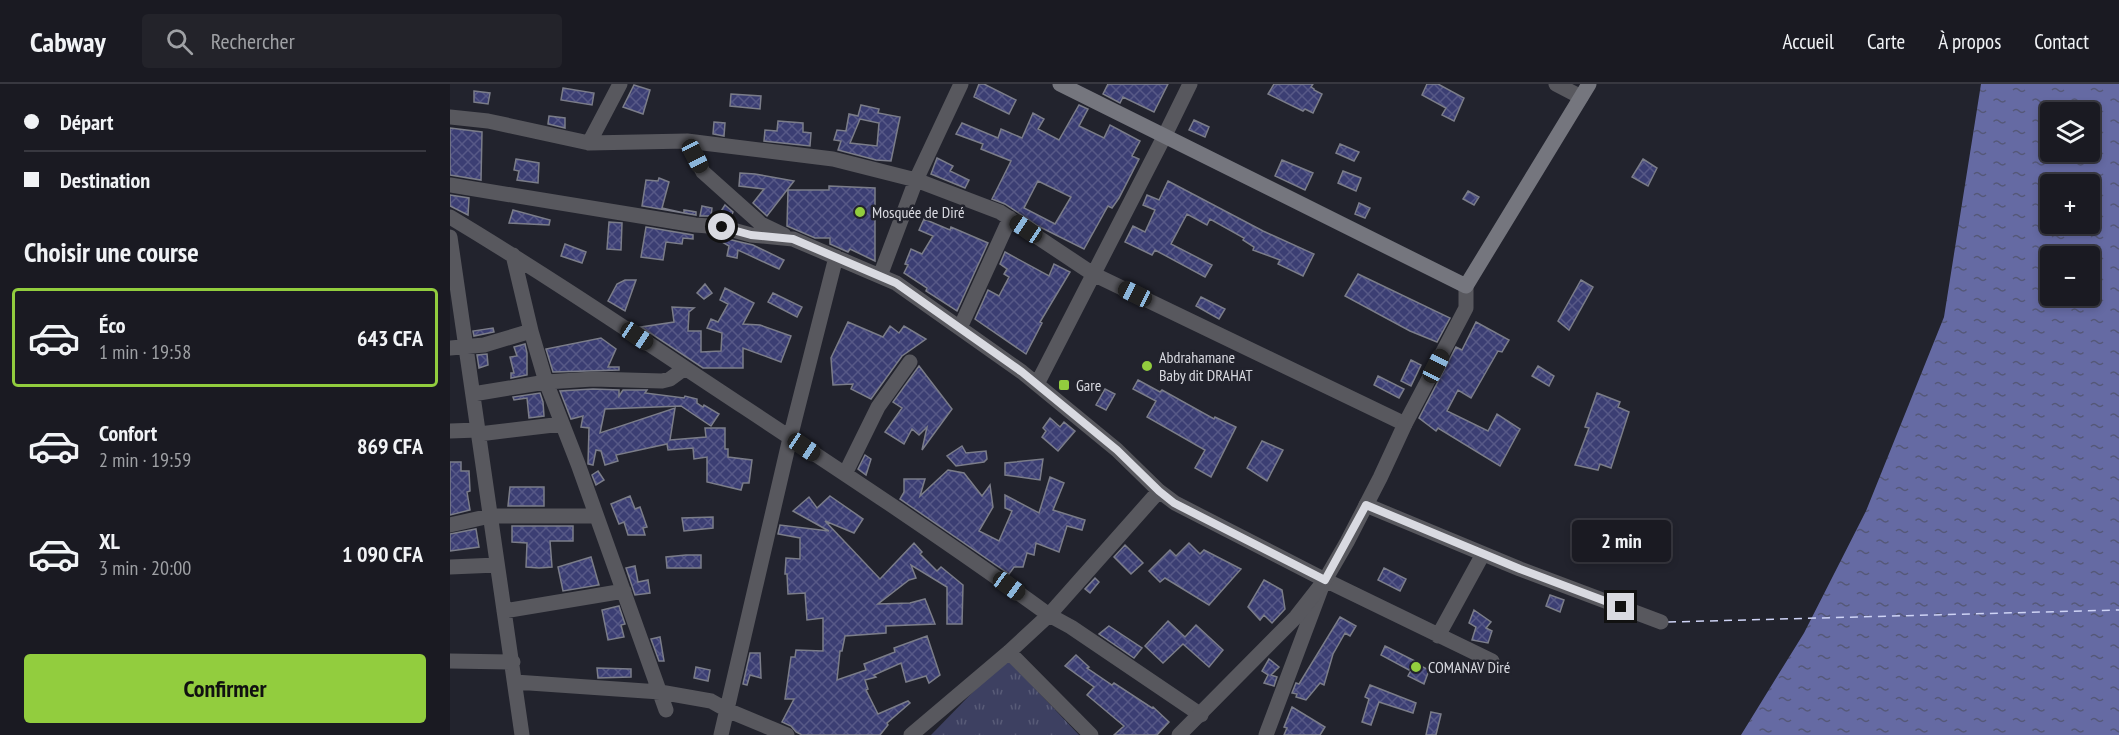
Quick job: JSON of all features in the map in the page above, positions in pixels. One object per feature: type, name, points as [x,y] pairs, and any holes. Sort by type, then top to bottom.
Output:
[{"type":"main road","points":[[1060,84],[1466,286],[1585,90]]},
{"type":"street","points":[[589,143],[620,84]]},
{"type":"street","points":[[880,276],[916,180],[961,84]]},
{"type":"street","points":[[1036,384],[1190,84]]},
{"type":"street","points":[[1556,84],[1585,90]]},
{"type":"street","points":[[450,117],[488,121],[589,143],[687,141],[833,159],[916,180],[1010,218],[1093,274],[1405,424]]},
{"type":"street","points":[[687,141],[703,172],[761,224],[896,283],[1036,384],[1117,450],[1174,503],[1492,662]]},
{"type":"street","points":[[450,185],[695,225],[722,227],[751,235],[793,239]]},
{"type":"street","points":[[450,217],[513,255],[845,474],[1049,615],[1071,627],[1201,715]]},
{"type":"street","points":[[960,328],[1010,218]]},
{"type":"street","points":[[450,243],[522,735]]},
{"type":"street","points":[[513,255],[546,382],[666,710]]},
{"type":"street","points":[[721,735],[790,438],[836,257]]},
{"type":"street","points":[[1266,735],[1325,580],[1366,505],[1405,424],[1466,308],[1466,286]]},
{"type":"street","points":[[450,348],[484,345],[531,331]]},
{"type":"street","points":[[845,474],[878,407],[910,362]]},
{"type":"street","points":[[473,394],[546,382],[593,379],[662,381],[670,379],[685,368]]},
{"type":"street","points":[[450,431],[478,432],[562,424]]},
{"type":"street","points":[[911,735],[1049,615],[1159,491]]},
{"type":"street","points":[[1366,505],[1483,554],[1661,622]]},
{"type":"street","points":[[450,525],[490,516],[596,516]]},
{"type":"street","points":[[1438,636],[1483,554]]},
{"type":"street","points":[[450,567],[497,565]]},
{"type":"street","points":[[1179,735],[1296,617],[1325,580]]},
{"type":"street","points":[[504,611],[624,591]]},
{"type":"street","points":[[1009,652],[1091,735]]},
{"type":"street","points":[[450,662],[513,662]]},
{"type":"street","points":[[515,682],[660,692],[711,701],[787,735]]},
{"type":"green space","points":[[1006,658],[1079,735],[931,735]]},
{"type":"water","points":[[1981,84],[2119,84],[2119,735],[1741,735],[1804,633],[1866,511],[1944,317]]},
{"type":"building","points":[[979,84],[984,84],[1016,100],[1009,114],[974,97]]},
{"type":"building","points":[[1108,84],[1168,84],[1154,112],[1123,97],[1120,103],[1103,94]]},
{"type":"building","points":[[1274,84],[1313,84],[1311,87],[1322,94],[1313,113],[1305,109],[1303,111],[1268,94]]},
{"type":"building","points":[[1427,84],[1438,84],[1464,98],[1454,121],[1442,115],[1446,108],[1422,95]]},
{"type":"building","points":[[634,85],[650,90],[643,114],[623,107]]},
{"type":"building","points":[[563,88],[594,93],[592,105],[561,100]]},
{"type":"building","points":[[474,91],[490,93],[488,104],[474,102]]},
{"type":"building","points":[[731,94],[761,96],[760,109],[730,106]]},
{"type":"building","points":[[861,105],[879,109],[878,113],[900,117],[891,161],[876,160],[838,150],[841,141],[834,140],[837,130],[846,131],[849,114],[858,116]],"holes":[[[860,119],[879,123],[877,146],[850,143]]]},
{"type":"building","points":[[1079,105],[1088,109],[1079,126],[1104,138],[1110,125],[1140,141],[1132,156],[1139,159],[1119,198],[1112,208],[1108,206],[1084,249],[1038,226],[1005,204],[992,199],[1011,161],[981,149],[983,144],[956,134],[962,123],[998,138],[1001,129],[1022,138],[1033,113],[1044,119],[1038,129],[1059,140]],"holes":[[[1038,181],[1071,197],[1055,224],[1024,208]]]},
{"type":"building","points":[[549,116],[565,118],[565,128],[548,124]]},
{"type":"building","points":[[1194,120],[1209,127],[1205,137],[1189,130]]},
{"type":"building","points":[[778,121],[803,123],[803,132],[811,133],[810,146],[764,141],[765,130],[777,131]]},
{"type":"building","points":[[714,122],[725,123],[724,136],[713,134]]},
{"type":"building","points":[[450,128],[482,132],[481,180],[450,175]]},
{"type":"building","points":[[1340,144],[1359,152],[1354,161],[1336,153]]},
{"type":"building","points":[[937,158],[953,166],[950,171],[969,180],[965,188],[931,174]]},
{"type":"building","points":[[516,159],[539,163],[538,183],[517,180],[519,171],[514,170]]},
{"type":"building","points":[[1643,159],[1657,168],[1648,186],[1632,177]]},
{"type":"building","points":[[1282,160],[1313,173],[1305,190],[1275,176]]},
{"type":"building","points":[[1343,171],[1361,178],[1356,191],[1338,183]]},
{"type":"building","points":[[740,173],[794,181],[767,216],[753,203],[764,189],[739,186]]},
{"type":"building","points":[[659,178],[669,182],[662,208],[684,213],[642,206],[646,180],[658,181]]},
{"type":"building","points":[[1168,181],[1263,231],[1314,254],[1303,276],[1278,264],[1280,260],[1253,250],[1254,247],[1243,240],[1244,238],[1210,219],[1207,225],[1187,214],[1171,244],[1212,265],[1205,277],[1155,250],[1152,255],[1125,242],[1133,226],[1145,232],[1155,210],[1143,205],[1147,195],[1159,200]]},
{"type":"building","points":[[829,186],[875,188],[875,261],[850,249],[848,252],[830,244],[830,238],[815,238],[787,226],[788,190],[829,190]]},
{"type":"building","points":[[1468,191],[1479,197],[1474,205],[1463,199]]},
{"type":"building","points":[[450,195],[469,198],[468,215],[450,206]]},
{"type":"building","points":[[1359,203],[1370,208],[1365,218],[1355,214]]},
{"type":"building","points":[[725,205],[733,212],[730,219],[718,216]]},
{"type":"building","points":[[702,206],[712,208],[711,216],[700,216]]},
{"type":"building","points":[[513,210],[550,220],[549,225],[509,223]]},
{"type":"building","points":[[684,210],[696,212],[696,215],[684,213]]},
{"type":"building","points":[[924,219],[950,230],[951,227],[988,243],[957,311],[926,291],[927,288],[904,273],[911,249],[922,254],[933,236],[919,230]]},
{"type":"building","points":[[609,222],[622,223],[621,250],[607,249]]},
{"type":"building","points":[[646,227],[693,235],[693,239],[683,238],[682,244],[666,242],[663,260],[641,257]]},
{"type":"building","points":[[723,238],[753,245],[784,260],[779,269],[738,250],[737,258],[727,256],[729,246],[722,242]]},
{"type":"building","points":[[565,244],[586,252],[582,263],[561,256]]},
{"type":"building","points":[[1005,252],[1049,276],[1054,264],[1070,272],[1040,322],[1042,323],[1026,354],[975,319],[988,290],[999,296],[1009,277],[1004,274],[1007,269],[1000,264]]},
{"type":"building","points":[[1358,274],[1450,318],[1437,342],[1410,331],[1345,296]]},
{"type":"building","points":[[625,280],[636,280],[625,311],[608,301],[617,284]]},
{"type":"building","points":[[1581,280],[1593,287],[1569,330],[1558,321]]},
{"type":"building","points":[[705,284],[712,293],[704,299],[697,293]]},
{"type":"building","points":[[725,288],[754,303],[743,324],[760,325],[791,336],[781,362],[743,348],[743,368],[703,368],[641,327],[674,322],[672,307],[694,308],[689,312],[688,331],[701,331],[701,352],[721,351],[722,333],[707,328],[711,319],[718,322],[728,304],[720,300]]},
{"type":"building","points":[[773,293],[802,307],[797,317],[768,302]]},
{"type":"building","points":[[1201,297],[1225,309],[1219,319],[1196,306]]},
{"type":"building","points":[[848,322],[883,337],[890,326],[899,333],[904,326],[926,339],[902,356],[871,399],[851,389],[853,384],[833,385],[831,358]]},
{"type":"building","points":[[1476,322],[1509,340],[1502,352],[1498,351],[1471,398],[1458,390],[1447,411],[1488,431],[1497,414],[1520,429],[1500,466],[1438,428],[1436,431],[1419,418],[1456,347],[1462,350]]},
{"type":"building","points":[[493,328],[494,332],[474,336],[473,331]]},
{"type":"building","points":[[601,338],[616,349],[608,367],[619,367],[619,370],[553,372],[546,349]]},
{"type":"building","points":[[525,344],[527,375],[511,378],[511,373],[514,373],[510,357],[517,356],[514,347]]},
{"type":"building","points":[[487,354],[488,365],[479,368],[477,355]]},
{"type":"building","points":[[1411,360],[1421,365],[1411,386],[1401,381]]},
{"type":"building","points":[[919,366],[952,409],[922,450],[927,427],[919,435],[912,429],[904,444],[885,432],[902,408],[893,402]]},
{"type":"building","points":[[1538,366],[1554,376],[1549,386],[1532,376]]},
{"type":"building","points":[[1378,376],[1404,389],[1399,398],[1374,385]]},
{"type":"building","points":[[1138,380],[1160,392],[1162,390],[1214,419],[1215,417],[1236,427],[1211,477],[1195,468],[1205,450],[1147,417],[1156,401],[1133,389]]},
{"type":"building","points":[[1105,389],[1115,394],[1106,410],[1096,405]]},
{"type":"building","points":[[619,390],[619,396],[623,390],[647,390],[645,393],[697,399],[697,403],[719,414],[711,426],[681,406],[605,409],[600,433],[675,408],[670,440],[706,437],[705,428],[725,428],[725,449],[728,449],[728,457],[752,460],[749,483],[743,483],[741,490],[707,482],[707,457],[694,459],[693,448],[668,450],[667,444],[616,455],[618,461],[605,465],[601,451],[596,450],[593,465],[588,464],[589,428],[581,427],[583,416],[571,419],[560,391]]},
{"type":"building","points":[[540,393],[544,416],[529,418],[527,398],[514,400],[513,397]]},
{"type":"building","points":[[1597,393],[1620,402],[1618,407],[1629,412],[1611,468],[1600,464],[1598,470],[1575,465],[1589,428],[1585,427]]},
{"type":"building","points":[[1050,418],[1060,427],[1064,422],[1075,431],[1058,451],[1042,437],[1046,431],[1043,428]]},
{"type":"building","points":[[1262,441],[1283,450],[1267,481],[1247,468]]},
{"type":"building","points":[[962,446],[966,453],[986,451],[987,459],[984,462],[956,466],[947,456]]},
{"type":"building","points":[[865,455],[871,459],[866,475],[858,469]]},
{"type":"building","points":[[1043,459],[1040,480],[1005,475],[1005,463]]},
{"type":"building","points":[[450,462],[461,462],[461,471],[469,471],[470,491],[467,492],[470,510],[450,515]]},
{"type":"building","points":[[948,470],[964,473],[982,496],[990,485],[993,507],[979,531],[999,541],[1012,511],[1005,508],[1005,495],[1039,513],[1050,477],[1064,483],[1053,510],[1085,520],[1082,530],[1067,526],[1059,552],[1036,543],[1034,555],[1027,553],[1023,567],[1014,567],[1009,574],[900,499],[904,492],[904,479],[925,479],[920,496]]},
{"type":"building","points":[[598,471],[604,480],[596,485],[592,475]]},
{"type":"building","points":[[510,487],[544,487],[544,506],[508,506]]},
{"type":"building","points":[[630,496],[635,509],[640,507],[647,527],[643,528],[645,535],[628,535],[624,522],[619,524],[611,504]]},
{"type":"building","points":[[830,496],[863,519],[854,533],[825,521],[880,579],[914,543],[922,552],[920,554],[937,571],[941,567],[963,585],[962,624],[947,624],[947,587],[911,565],[916,578],[909,580],[878,604],[910,603],[925,599],[935,624],[886,626],[886,633],[845,636],[842,651],[840,651],[837,680],[866,670],[864,664],[895,652],[894,648],[927,636],[940,675],[929,683],[926,676],[906,682],[901,663],[874,675],[876,677],[865,680],[868,689],[866,690],[878,714],[908,701],[910,703],[887,723],[888,725],[880,735],[802,735],[782,722],[794,699],[785,699],[791,657],[795,657],[796,650],[823,651],[823,618],[807,620],[805,593],[788,594],[787,574],[785,574],[786,558],[800,559],[800,538],[778,534],[780,525],[829,531],[793,511],[809,497],[817,508]]},
{"type":"building","points":[[713,517],[713,528],[684,531],[682,518]]},
{"type":"building","points":[[512,526],[573,526],[573,541],[550,541],[552,567],[526,567],[527,543],[512,542]]},
{"type":"building","points":[[476,529],[479,547],[450,551],[450,534]]},
{"type":"building","points":[[1189,543],[1200,554],[1204,550],[1241,569],[1209,605],[1165,578],[1160,582],[1149,571],[1170,550],[1176,556]]},
{"type":"building","points":[[1125,545],[1143,563],[1131,574],[1114,557]]},
{"type":"building","points":[[701,555],[701,568],[667,568],[666,557]]},
{"type":"building","points":[[591,557],[599,585],[563,591],[558,567]]},
{"type":"building","points":[[635,566],[638,582],[648,580],[650,593],[635,595],[626,568]]},
{"type":"building","points":[[1384,568],[1406,579],[1400,591],[1378,580]]},
{"type":"building","points":[[1095,578],[1099,582],[1090,593],[1085,589]]},
{"type":"building","points":[[1264,580],[1282,590],[1285,609],[1272,623],[1264,615],[1260,620],[1248,607]]},
{"type":"building","points":[[1550,595],[1564,600],[1560,612],[1546,606]]},
{"type":"building","points":[[619,606],[625,624],[621,625],[624,637],[608,640],[602,610]]},
{"type":"building","points":[[1474,610],[1491,622],[1486,628],[1492,631],[1488,643],[1472,640],[1476,627],[1469,623]]},
{"type":"building","points":[[1340,617],[1356,626],[1350,636],[1345,633],[1333,654],[1324,685],[1320,683],[1306,700],[1296,697],[1297,694],[1292,693],[1296,683],[1299,684]]},
{"type":"building","points":[[1168,621],[1185,637],[1196,625],[1223,650],[1209,667],[1183,644],[1163,663],[1145,646]]},
{"type":"building","points":[[1109,626],[1142,648],[1134,658],[1099,634]]},
{"type":"building","points":[[660,637],[664,661],[659,661],[651,639]]},
{"type":"building","points":[[1385,646],[1415,661],[1409,670],[1381,655]]},
{"type":"building","points":[[750,653],[760,653],[761,678],[750,675],[747,685],[743,684]]},
{"type":"building","points":[[1076,655],[1089,667],[1087,668],[1112,685],[1114,683],[1153,707],[1169,722],[1157,735],[1114,735],[1124,726],[1087,695],[1094,687],[1065,666]]},
{"type":"building","points":[[1269,659],[1279,667],[1271,675],[1277,677],[1274,686],[1264,683],[1268,675],[1262,671]]},
{"type":"building","points":[[1415,663],[1429,670],[1424,684],[1408,676]]},
{"type":"building","points":[[696,667],[710,670],[708,681],[694,678]]},
{"type":"building","points":[[597,668],[631,669],[631,677],[598,678]]},
{"type":"building","points":[[1370,685],[1416,703],[1413,713],[1379,702],[1371,725],[1362,722],[1369,699],[1365,697]]},
{"type":"building","points":[[1292,707],[1325,727],[1320,735],[1284,735],[1287,728],[1284,727]]},
{"type":"building","points":[[1431,712],[1441,714],[1436,735],[1426,735]]},
{"type":"ferry route","points":[[1668,622],[2119,610]]},
{"type":"place","name":"Mosquée de Diré","points":[[860,212]]},
{"type":"place","name":"Abdrahamane Baby dit DRAHAT","points":[[1147,366]]},
{"type":"place","name":"Gare","points":[[1064,385]]},
{"type":"place","name":"COMANAV Diré","points":[[1416,667]]},
{"type":"route","points":[[722,227],[751,235],[793,239],[896,283],[1022,372],[1117,450],[1174,503],[1325,580],[1366,505],[1520,569],[1621,607]]}]
